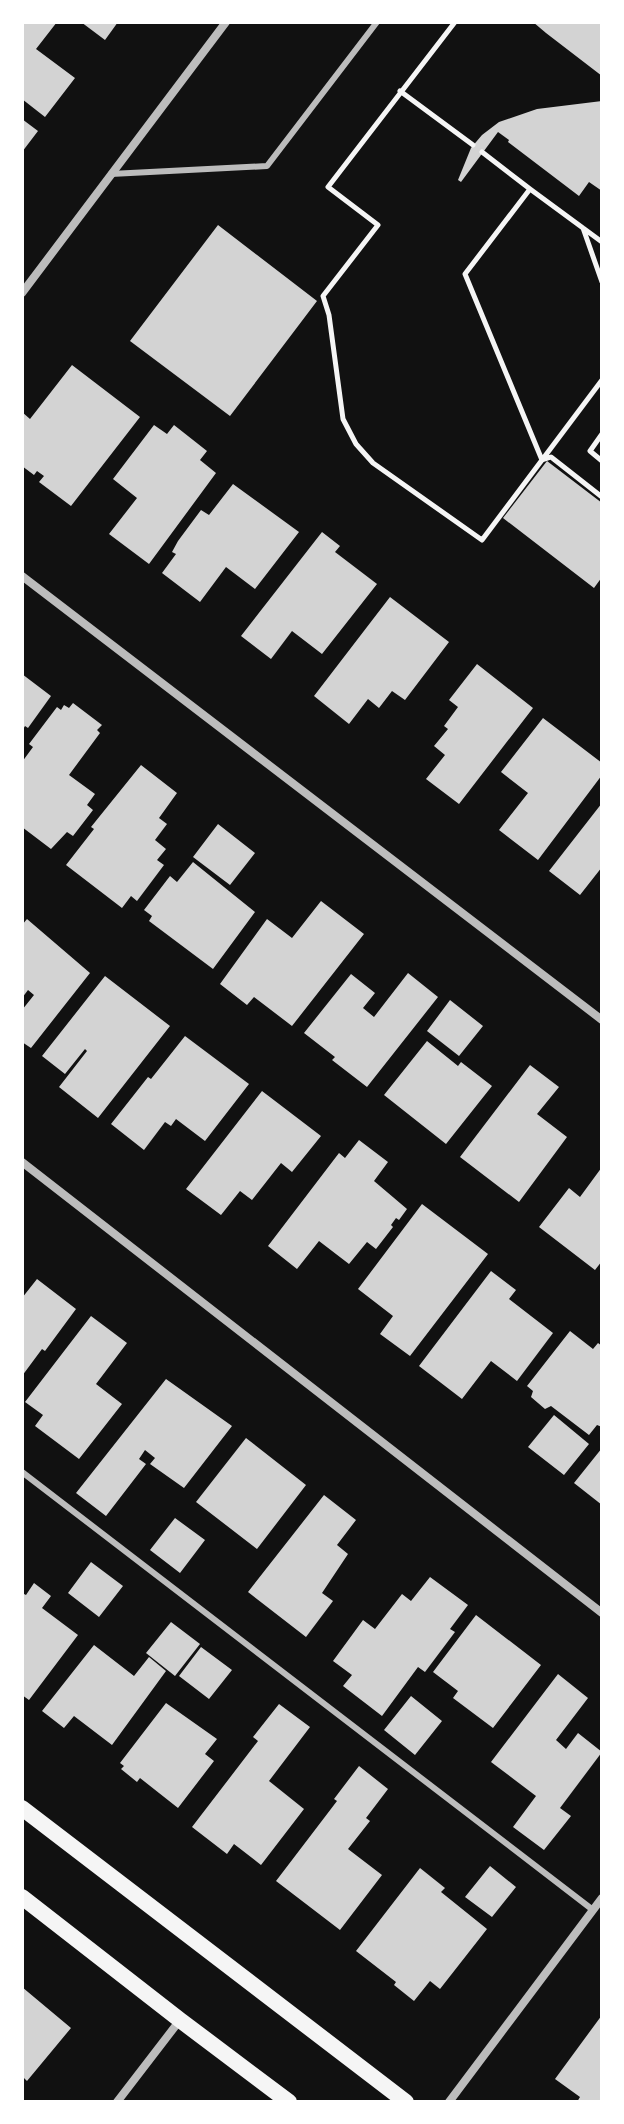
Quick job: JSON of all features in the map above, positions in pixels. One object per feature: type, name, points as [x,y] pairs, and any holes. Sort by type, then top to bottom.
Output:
[{"type":"main road","points":[[22,1808],[406,2102]]},
{"type":"main road","points":[[22,1897],[289,2102]]},
{"type":"street","points":[[22,293],[226,22]]},
{"type":"street","points":[[22,576],[602,1020]]},
{"type":"street","points":[[22,1162],[602,1613]]},
{"type":"street","points":[[449,2102],[602,1898]]},
{"type":"street","points":[[117,2102],[180,2020]]},
{"type":"lane","points":[[111,174],[267,166],[377,22]]},
{"type":"lane","points":[[22,1472],[593,1910]]},
{"type":"path","points":[[455,22],[328,187],[378,225],[323,296],[329,315],[343,419],[356,444],[373,463],[482,540],[602,380]]},
{"type":"path","points":[[400,91],[473,145]]},
{"type":"path","points":[[482,152],[602,242]]},
{"type":"path","points":[[530,189],[465,274],[542,460]]},
{"type":"path","points":[[582,227],[602,282]]},
{"type":"path","points":[[602,434],[590,451],[602,461]]},
{"type":"path","points":[[542,460],[551,457],[602,497]]},
{"type":"building","points":[[22,22],[57,22],[36,49],[75,78],[45,117],[22,99]]},
{"type":"building","points":[[81,22],[118,22],[105,40]]},
{"type":"building","points":[[533,22],[602,22],[602,76],[546,33]]},
{"type":"building","points":[[602,101],[602,191],[589,182],[579,196],[498,132],[461,182],[458,180],[471,148],[499,122],[537,109]]},
{"type":"building","points":[[22,119],[38,131],[22,152]]},
{"type":"building","points":[[218,225],[317,301],[230,416],[130,341]]},
{"type":"building","points":[[72,365],[140,417],[71,506],[39,482],[44,476],[37,471],[34,475],[22,466],[22,412],[30,419]]},
{"type":"building","points":[[154,425],[167,434],[174,425],[207,451],[200,460],[216,473],[149,564],[109,534],[137,498],[113,479]]},
{"type":"building","points":[[547,461],[602,503],[602,577],[594,588],[503,518]]},
{"type":"building","points":[[233,484],[299,532],[255,589],[226,567],[200,602],[162,573],[176,554],[172,552],[178,541],[201,510],[209,515]]},
{"type":"building","points":[[322,532],[340,546],[335,552],[377,584],[322,654],[292,631],[271,659],[241,636]]},
{"type":"building","points":[[390,597],[449,642],[405,700],[392,691],[379,708],[368,699],[349,724],[314,696]]},
{"type":"building","points":[[477,664],[533,708],[459,804],[426,779],[445,755],[434,746],[448,729],[444,726],[458,707],[449,700]]},
{"type":"building","points":[[22,674],[51,696],[28,728],[25,726],[22,731]]},
{"type":"building","points":[[73,703],[102,725],[97,730],[100,733],[69,775],[95,794],[87,805],[93,810],[73,836],[67,832],[51,849],[22,827],[22,762],[33,747],[29,744],[57,707],[61,710],[64,705],[69,708]]},
{"type":"building","points":[[543,718],[602,763],[602,775],[538,860],[499,830],[528,793],[501,772]]},
{"type":"building","points":[[141,765],[177,793],[159,818],[167,824],[155,840],[166,849],[157,860],[164,865],[137,901],[131,896],[122,908],[66,865],[94,829],[91,827]]},
{"type":"building","points":[[602,803],[602,867],[580,895],[549,871]]},
{"type":"building","points":[[218,824],[255,853],[230,885],[193,857]]},
{"type":"building","points":[[193,862],[255,912],[213,969],[149,921],[152,916],[144,910],[170,876],[177,882]]},
{"type":"building","points":[[321,901],[364,934],[292,1026],[254,997],[247,1005],[220,984],[267,919],[292,938]]},
{"type":"building","points":[[27,919],[90,973],[31,1048],[22,1042],[22,1010],[34,995],[28,990],[22,998],[22,925]]},
{"type":"building","points":[[408,973],[438,997],[367,1087],[304,1033],[351,974],[375,993],[363,1008],[374,1017]]},
{"type":"building","points":[[105,976],[170,1026],[98,1118],[59,1087],[87,1051],[85,1049],[65,1074],[42,1056]]},
{"type":"building","points":[[450,1000],[483,1026],[459,1056],[427,1031]]},
{"type":"building","points":[[185,1036],[249,1084],[205,1141],[176,1119],[171,1126],[165,1122],[144,1150],[111,1124]]},
{"type":"building","points":[[427,1041],[458,1066],[461,1062],[492,1086],[446,1144],[384,1095]]},
{"type":"building","points":[[530,1065],[559,1087],[537,1114],[567,1137],[519,1202],[460,1157]]},
{"type":"building","points":[[262,1091],[321,1136],[292,1172],[281,1163],[252,1200],[240,1191],[221,1215],[186,1189]]},
{"type":"building","points":[[359,1140],[388,1162],[374,1181],[407,1209],[399,1220],[396,1218],[376,1249],[367,1242],[349,1264],[319,1241],[297,1269],[268,1246],[339,1153],[345,1158]]},
{"type":"building","points":[[602,1167],[602,1261],[595,1270],[539,1227],[569,1188],[580,1197]]},
{"type":"building","points":[[422,1204],[488,1254],[410,1356],[380,1334],[393,1316],[358,1289]]},
{"type":"building","points":[[491,1271],[516,1290],[509,1299],[553,1333],[517,1381],[491,1361],[462,1399],[419,1366]]},
{"type":"building","points":[[37,1279],[76,1309],[22,1376],[22,1298]]},
{"type":"building","points":[[91,1316],[127,1343],[96,1384],[122,1404],[79,1459],[35,1426],[43,1415],[25,1402]]},
{"type":"building","points":[[570,1331],[593,1349],[598,1343],[602,1346],[602,1427],[597,1425],[589,1435],[551,1406],[545,1409],[531,1397],[533,1391],[527,1386]]},
{"type":"building","points":[[166,1379],[232,1426],[184,1488],[150,1464],[155,1458],[145,1450],[139,1459],[146,1464],[106,1516],[76,1493]]},
{"type":"building","points":[[554,1415],[589,1444],[564,1475],[528,1447]]},
{"type":"building","points":[[246,1438],[306,1485],[257,1549],[196,1502]]},
{"type":"building","points":[[602,1448],[602,1505],[574,1483]]},
{"type":"building","points":[[324,1495],[356,1520],[337,1545],[348,1554],[322,1593],[333,1601],[306,1637],[248,1592]]},
{"type":"building","points":[[175,1518],[205,1540],[180,1573],[150,1550]]},
{"type":"building","points":[[91,1562],[123,1586],[99,1617],[68,1593]]},
{"type":"building","points":[[430,1577],[468,1605],[450,1629],[455,1632],[425,1672],[418,1667],[382,1716],[343,1686],[352,1675],[333,1661],[363,1620],[375,1629],[402,1594],[411,1601]]},
{"type":"building","points":[[34,1583],[51,1596],[42,1608],[78,1635],[29,1700],[22,1695],[22,1593],[26,1595]]},
{"type":"building","points":[[476,1615],[541,1665],[493,1728],[453,1698],[458,1691],[433,1672]]},
{"type":"building","points":[[171,1622],[200,1644],[175,1676],[146,1653]]},
{"type":"building","points":[[94,1645],[134,1676],[149,1657],[166,1671],[112,1745],[74,1716],[64,1728],[42,1711]]},
{"type":"building","points":[[201,1647],[232,1670],[209,1699],[179,1676]]},
{"type":"building","points":[[558,1674],[588,1698],[556,1740],[566,1749],[578,1733],[602,1752],[560,1808],[571,1816],[544,1850],[513,1827],[536,1796],[491,1762]]},
{"type":"building","points":[[411,1696],[442,1721],[415,1755],[384,1730]]},
{"type":"building","points":[[166,1703],[217,1739],[205,1754],[214,1761],[178,1808],[140,1778],[137,1782],[121,1769],[124,1766],[120,1763]]},
{"type":"building","points":[[279,1704],[310,1727],[269,1781],[304,1809],[261,1865],[234,1844],[227,1854],[192,1827],[258,1741],[253,1737]]},
{"type":"building","points":[[359,1766],[388,1789],[366,1818],[370,1821],[348,1849],[382,1875],[340,1930],[276,1881],[337,1801],[334,1799]]},
{"type":"building","points":[[490,1866],[516,1887],[492,1917],[465,1897]]},
{"type":"building","points":[[420,1868],[445,1888],[441,1892],[487,1929],[440,1989],[430,1981],[414,2001],[394,1985],[396,1982],[356,1951]]},
{"type":"building","points":[[22,1987],[71,2028],[27,2081],[22,2076]]},
{"type":"building","points":[[602,2015],[602,2102],[577,2102],[580,2097],[555,2079]]}]
